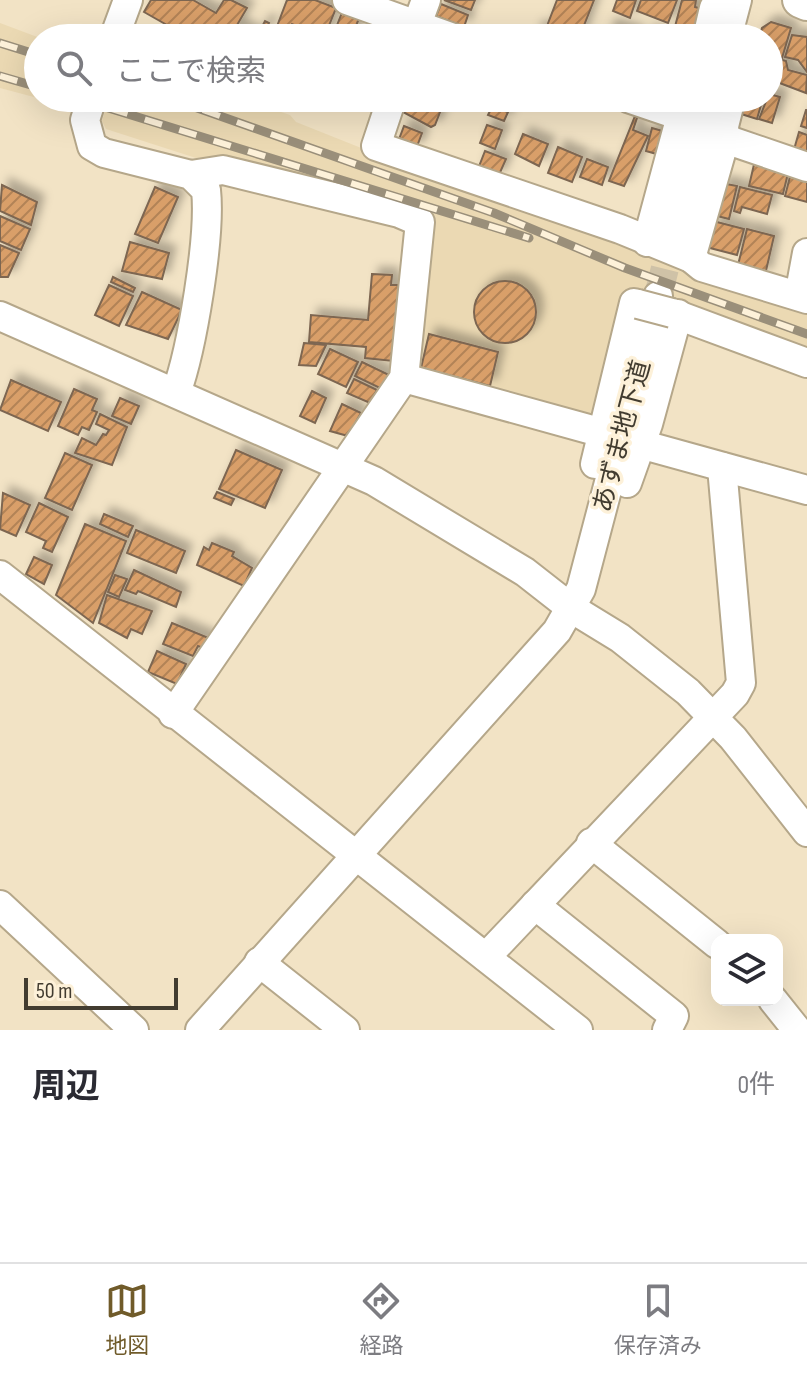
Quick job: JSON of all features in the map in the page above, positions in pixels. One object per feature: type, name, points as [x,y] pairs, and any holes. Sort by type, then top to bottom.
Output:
[{"type":"main road","points":[[800,0],[807,3]]},
{"type":"street","points":[[119,24],[128,0]]},
{"type":"street","points":[[347,0],[418,21]]},
{"type":"street","points":[[710,24],[714,8],[735,16]]},
{"type":"street","points":[[89,112],[92,146],[104,153],[191,175],[223,170],[399,213],[420,222],[404,378],[173,714]]},
{"type":"street","points":[[387,112],[376,146],[620,229],[669,248],[702,267],[803,297],[807,253]]},
{"type":"street","points":[[669,248],[686,112]]},
{"type":"street","points":[[669,248],[707,112]]},
{"type":"street","points":[[669,248],[725,139],[728,112]]},
{"type":"street","points":[[725,139],[807,167]]},
{"type":"street","points":[[176,393],[187,364],[207,215],[206,190],[191,175]]},
{"type":"street","points":[[571,608],[565,577],[634,303],[662,307],[806,363],[807,370]]},
{"type":"street","points":[[200,1030],[544,649],[571,608],[592,599],[601,586],[637,450],[662,307]]},
{"type":"street","name":"あずま地下道","points":[[571,608],[584,575],[662,307]]},
{"type":"street","points":[[3,324],[176,393],[374,481],[525,572],[571,608],[662,669],[713,716],[807,832]]},
{"type":"street","points":[[404,378],[603,433]]},
{"type":"street","points":[[637,450],[722,467],[807,490]]},
{"type":"street","points":[[486,957],[735,694],[741,683],[722,467]]},
{"type":"street","points":[[0,575],[578,1030]]},
{"type":"street","points":[[591,843],[711,939]]},
{"type":"street","points":[[0,905],[134,1030]]},
{"type":"street","points":[[535,905],[674,1016],[667,1030]]},
{"type":"street","points":[[259,962],[345,1030]]},
{"type":"street","points":[[778,1006],[797,1030]]},
{"type":"shaded area","points":[[0,23],[24,32],[24,94],[0,88]]},
{"type":"shaded area","points":[[105,112],[281,112],[290,115],[296,122],[429,175],[807,311],[807,356],[677,309],[678,300],[631,288],[598,418],[414,367],[434,220],[392,204],[214,157],[196,158],[106,129],[102,121]]},
{"type":"building","points":[[151,0],[193,0],[216,13],[224,0],[247,8],[238,24],[165,24],[144,12]]},
{"type":"building","points":[[287,0],[315,0],[336,8],[330,24],[278,24]]},
{"type":"building","points":[[444,0],[475,0],[471,10]]},
{"type":"building","points":[[557,0],[594,0],[585,24],[548,24]]},
{"type":"building","points":[[617,0],[636,0],[630,18],[613,11]]},
{"type":"building","points":[[641,0],[677,0],[668,23],[637,11]]},
{"type":"building","points":[[682,0],[696,0],[695,7],[706,10],[702,24],[676,24]]},
{"type":"building","points":[[441,4],[468,15],[465,24],[436,16]]},
{"type":"building","points":[[343,10],[360,16],[357,24],[338,24]]},
{"type":"building","points":[[783,26],[791,28],[783,55]]},
{"type":"building","points":[[792,35],[807,37],[807,72],[798,60],[785,57]]},
{"type":"building","points":[[783,60],[788,70],[807,75],[806,93],[783,84]]},
{"type":"building","points":[[807,110],[807,128],[801,126]]},
{"type":"building","points":[[403,112],[440,112],[431,127]]},
{"type":"building","points":[[490,112],[508,112],[504,121],[488,115]]},
{"type":"building","points":[[738,112],[759,112],[757,119]]},
{"type":"building","points":[[762,112],[775,112],[772,123],[759,119]]},
{"type":"building","points":[[635,116],[633,130],[648,136],[624,186],[609,181]]},
{"type":"building","points":[[487,125],[502,130],[495,149],[480,143]]},
{"type":"building","points":[[404,126],[422,133],[416,149],[398,142]]},
{"type":"building","points":[[652,128],[673,134],[667,157],[646,151]]},
{"type":"building","points":[[799,132],[807,135],[807,157],[793,153]]},
{"type":"building","points":[[523,134],[548,144],[539,166],[515,154]]},
{"type":"building","points":[[558,147],[582,157],[572,182],[548,173]]},
{"type":"building","points":[[485,151],[506,159],[498,177],[478,169]]},
{"type":"building","points":[[587,159],[608,167],[602,185],[580,177]]},
{"type":"building","points":[[755,160],[788,173],[783,194],[749,186]]},
{"type":"building","points":[[791,173],[807,179],[807,202],[785,196]]},
{"type":"building","points":[[721,183],[737,186],[729,219],[717,216]]},
{"type":"building","points":[[2,185],[37,202],[31,225],[0,211]]},
{"type":"building","points":[[155,187],[178,197],[158,243],[135,234]]},
{"type":"building","points":[[740,187],[772,195],[767,214],[742,207],[740,213],[734,211]]},
{"type":"building","points":[[0,216],[30,229],[21,250],[0,241]]},
{"type":"building","points":[[713,221],[744,229],[737,255],[706,247]]},
{"type":"building","points":[[747,229],[774,236],[765,275],[737,269]]},
{"type":"building","points":[[130,242],[169,253],[162,279],[122,271]]},
{"type":"building","points":[[0,245],[19,253],[8,277],[0,277]]},
{"type":"building","points":[[372,274],[392,275],[391,285],[399,285],[393,361],[365,358],[366,347],[309,342],[311,315],[368,320]]},
{"type":"building","points":[[113,277],[135,288],[133,292],[111,282]]},
{"type":"building","points":[[505,281],[517,283],[527,290],[534,300],[534,324],[527,334],[517,341],[505,343],[493,341],[483,334],[476,324],[474,312],[476,300],[483,290],[493,283]]},
{"type":"building","points":[[109,285],[133,296],[119,326],[95,315]]},
{"type":"building","points":[[142,292],[182,310],[168,339],[126,325]]},
{"type":"building","points":[[429,334],[498,352],[490,386],[421,368]]},
{"type":"building","points":[[304,343],[326,345],[316,366],[299,365]]},
{"type":"building","points":[[330,349],[358,362],[346,387],[318,374]]},
{"type":"building","points":[[362,362],[389,375],[382,389],[355,376]]},
{"type":"building","points":[[354,379],[377,390],[370,403],[347,393]]},
{"type":"building","points":[[11,380],[61,402],[48,431],[0,410]]},
{"type":"building","points":[[74,389],[97,399],[92,410],[97,412],[89,430],[82,427],[78,435],[58,426]]},
{"type":"building","points":[[312,391],[326,398],[315,423],[300,416]]},
{"type":"building","points":[[120,398],[139,406],[131,424],[112,416]]},
{"type":"building","points":[[342,404],[361,413],[348,436],[330,431]]},
{"type":"building","points":[[100,414],[127,427],[112,465],[75,453],[82,438],[96,445],[103,434],[106,435],[109,430],[96,424]]},
{"type":"building","points":[[236,450],[282,470],[265,508],[219,489]]},
{"type":"building","points":[[65,453],[92,465],[72,510],[45,498]]},
{"type":"building","points":[[217,492],[234,499],[231,505],[214,498]]},
{"type":"building","points":[[3,493],[30,505],[16,536],[0,529]]},
{"type":"building","points":[[39,503],[68,517],[52,552],[43,548],[46,541],[26,532]]},
{"type":"building","points":[[104,514],[133,526],[128,537],[100,524]]},
{"type":"building","points":[[85,524],[126,541],[93,623],[56,595]]},
{"type":"building","points":[[136,530],[185,551],[176,573],[127,553]]},
{"type":"building","points":[[212,543],[234,552],[232,556],[252,568],[244,586],[197,565],[204,547],[209,550]]},
{"type":"building","points":[[34,557],[52,565],[44,584],[26,574]]},
{"type":"building","points":[[134,570],[181,592],[176,607],[138,591],[136,594],[125,590]]},
{"type":"building","points":[[115,575],[127,579],[119,597],[108,592]]},
{"type":"building","points":[[107,595],[152,611],[142,634],[131,629],[127,638],[99,623]]},
{"type":"building","points":[[172,623],[211,639],[206,649],[198,646],[193,656],[163,644]]},
{"type":"building","points":[[157,651],[186,664],[177,684],[148,672]]},
{"type":"tunnel","points":[[658,296],[671,244]]},
{"type":"railway","points":[[0,43],[24,51]]},
{"type":"railway","points":[[0,76],[24,83]]},
{"type":"railway","points":[[121,112],[529,238]]},
{"type":"railway","points":[[209,112],[494,213],[625,268],[807,334]]}]
